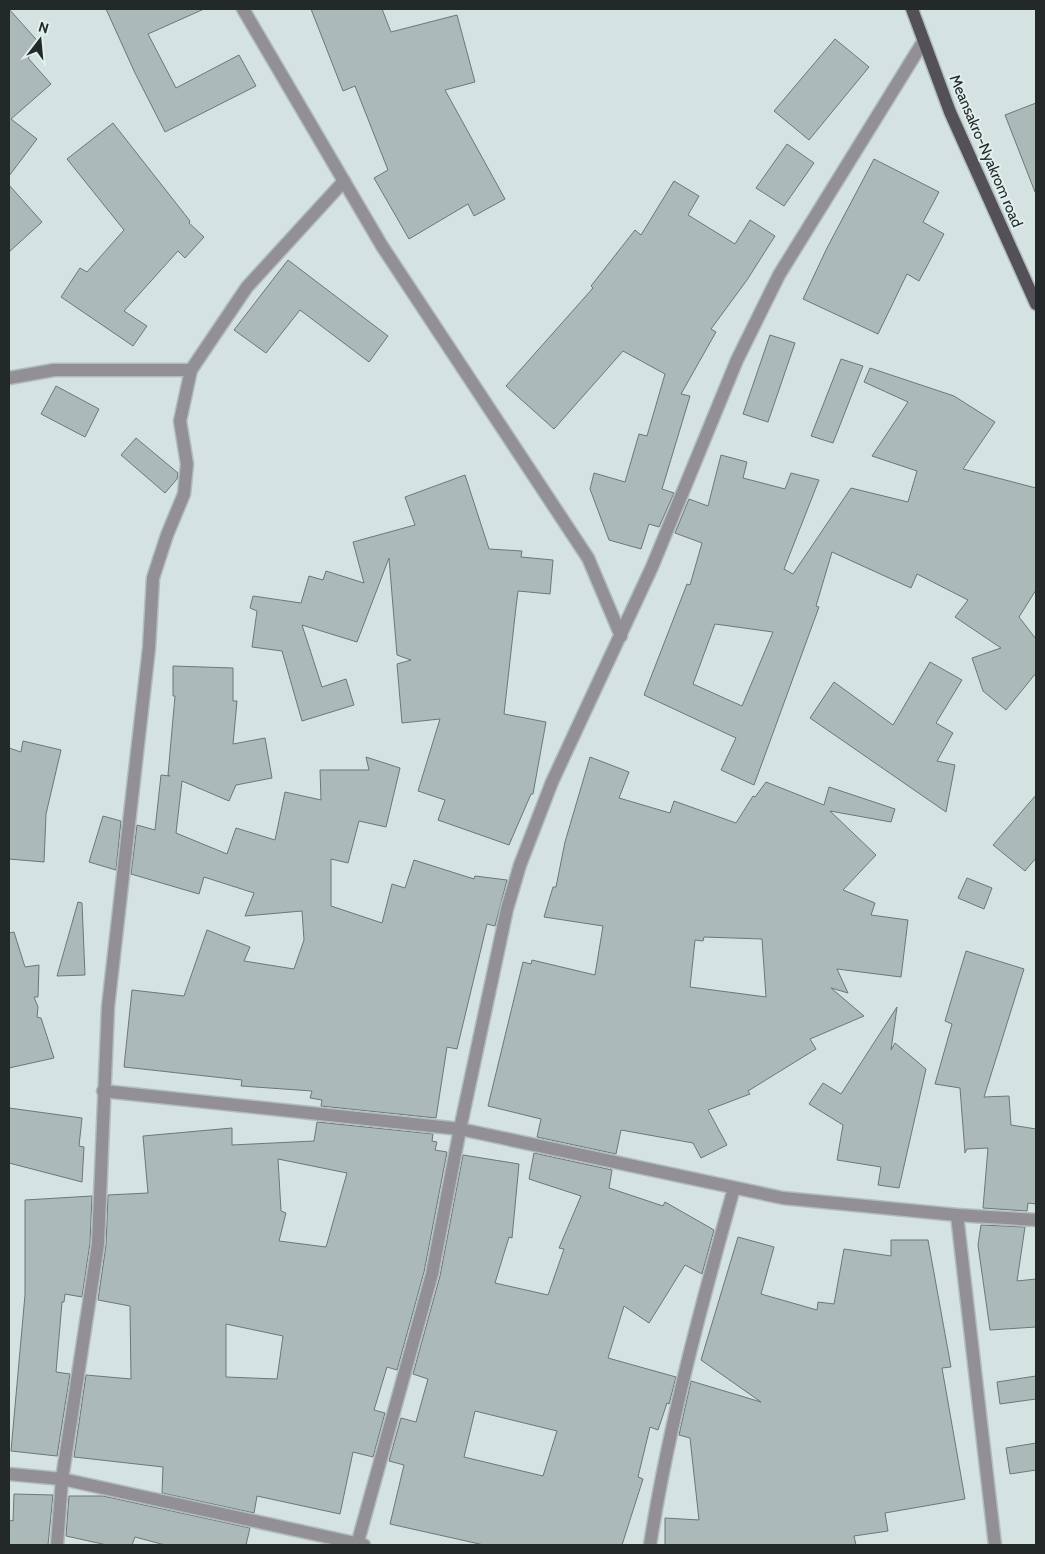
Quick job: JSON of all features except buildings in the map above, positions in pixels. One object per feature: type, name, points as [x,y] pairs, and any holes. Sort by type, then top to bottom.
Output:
[{"type":"main road","name":"Meansakro-Nyakrom road","points":[[912,9],[950,112],[1036,304]]},
{"type":"street","points":[[243,9],[382,246],[588,558],[621,636]]},
{"type":"street","points":[[9,1474],[62,1479],[359,1545],[432,1274],[460,1129],[507,909],[520,865],[552,782],[621,636],[737,360],[779,275],[923,42]]},
{"type":"street","points":[[57,1545],[62,1479],[98,1244],[108,1007],[149,648],[153,578],[167,535],[184,494],[187,464],[180,421],[191,370],[247,287],[344,181]]},
{"type":"street","points":[[9,378],[54,370],[191,370]]},
{"type":"street","points":[[103,1092],[460,1129],[783,1198],[957,1215],[1036,1220]]},
{"type":"street","points":[[650,1545],[689,1351],[734,1188]]},
{"type":"street","points":[[957,1215],[994,1545]]}]
